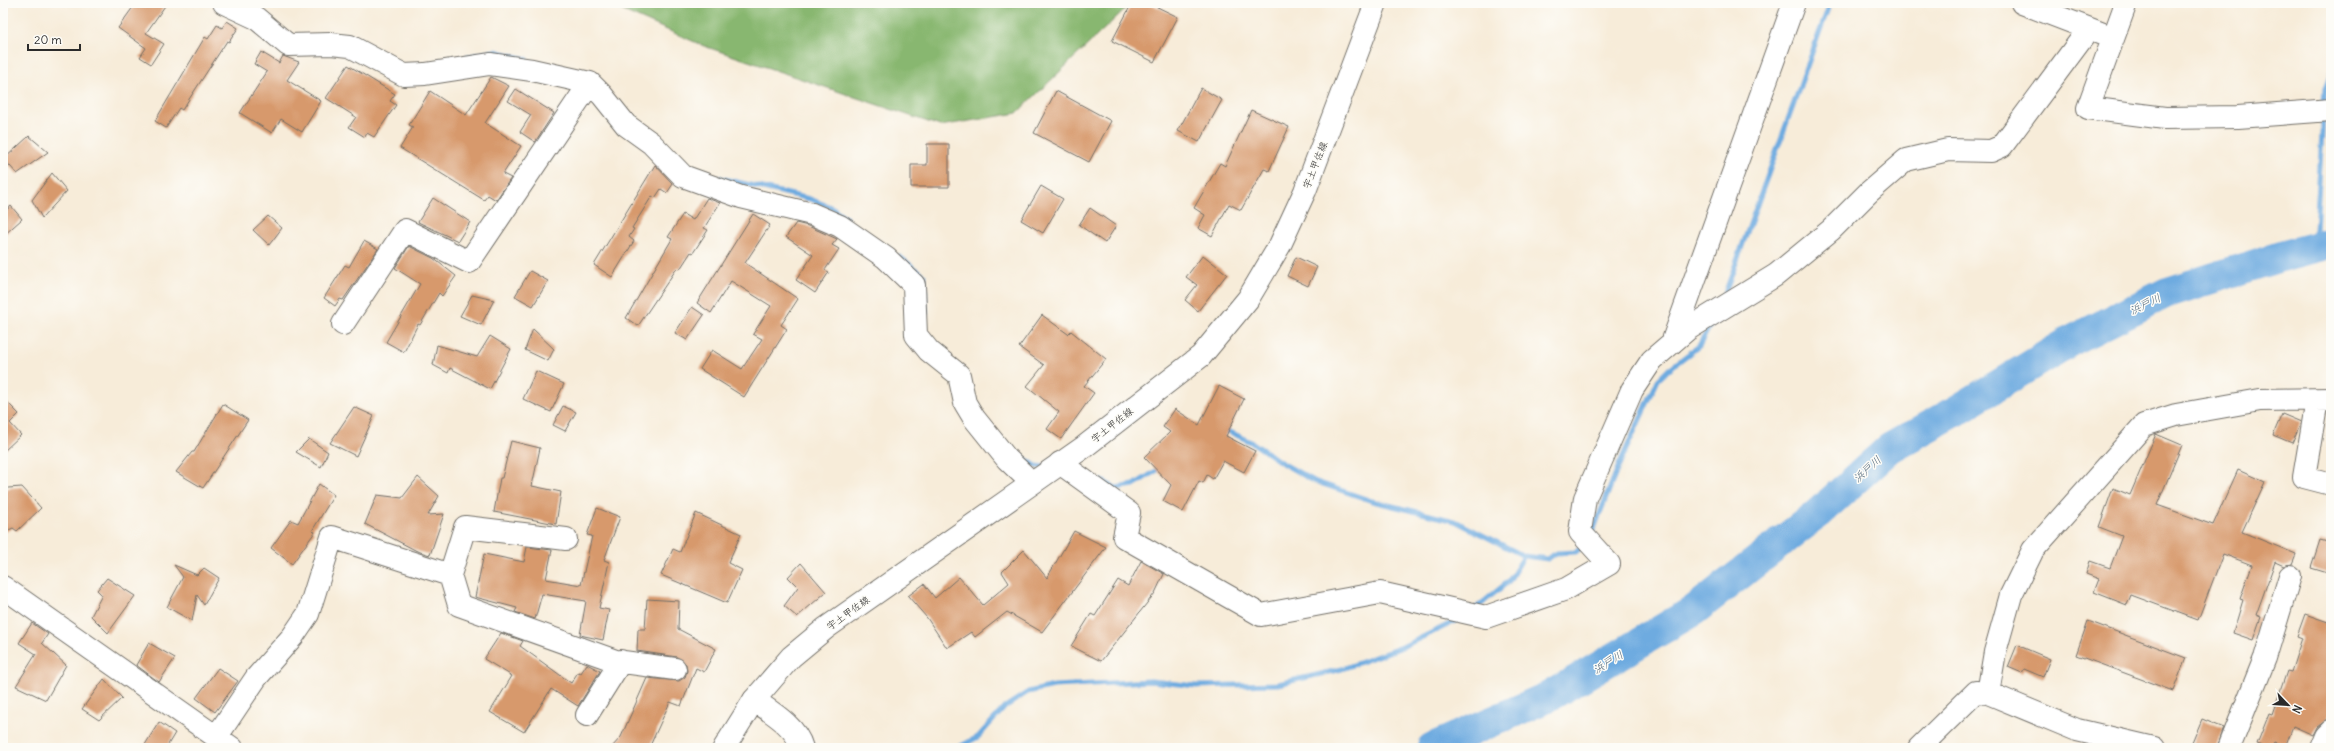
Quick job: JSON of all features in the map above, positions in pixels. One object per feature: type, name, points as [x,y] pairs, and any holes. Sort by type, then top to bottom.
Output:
[{"type":"street","points":[[224,3],[256,18],[288,45],[331,44],[350,46],[404,75],[425,74],[490,64],[532,70],[590,83],[602,95],[626,126],[651,143],[683,176],[741,196],[812,214],[840,226],[886,258],[914,285],[916,335],[929,351],[959,376],[965,403],[974,418],[1007,459],[1032,483]]},
{"type":"street","name":"宇土甲佐線","points":[[724,748],[754,700],[791,657],[826,628],[1084,447],[1200,356],[1248,299],[1280,245],[1305,191],[1376,3]]},
{"type":"street","points":[[1672,343],[1794,3]]},
{"type":"street","points":[[2022,3],[2114,38]]},
{"type":"street","points":[[2126,3],[2088,108],[2097,111],[2164,118],[2238,118],[2331,110]]},
{"type":"street","points":[[1060,463],[1129,513],[1124,537],[1261,615],[1380,593],[1486,617],[1566,589],[1609,564],[1580,532],[1585,498],[1632,390],[1652,360],[1688,329],[1776,275],[1831,230],[1869,192],[1906,160],[1948,150],[1991,152],[2002,146],[2089,29]]},
{"type":"street","points":[[343,324],[404,230],[469,262],[590,83]]},
{"type":"street","points":[[1988,693],[1995,652],[2011,595],[2033,550],[2144,425],[2176,415],[2260,400],[2324,400],[2304,478],[2331,484]]},
{"type":"street","points":[[566,539],[465,527],[450,575],[459,606],[621,661],[674,669]]},
{"type":"street","points":[[3,587],[224,742],[256,678],[293,636],[308,614],[332,537],[450,575]]},
{"type":"street","points":[[2229,748],[2265,658],[2290,576]]},
{"type":"street","points":[[587,715],[621,661]]},
{"type":"street","points":[[1919,748],[1965,700],[1976,692],[1988,693],[2077,730],[2154,748]]},
{"type":"street","points":[[754,700],[782,719],[801,742],[802,748]]},
{"type":"street","points":[[2321,748],[2326,736],[2331,731]]},
{"type":"green space","points":[[605,3],[1127,3],[1127,7],[1017,113],[940,126],[704,46]]},
{"type":"building","points":[[136,3],[167,3],[146,33],[164,44],[151,64],[140,57],[146,48],[118,28]]},
{"type":"building","points":[[1132,3],[1149,3],[1178,17],[1154,62],[1112,41]]},
{"type":"building","points":[[227,21],[238,28],[229,42],[227,41],[182,110],[179,108],[166,128],[155,121],[205,37],[208,39],[217,25],[222,28]]},
{"type":"building","points":[[261,52],[279,63],[283,56],[299,62],[287,80],[321,101],[302,132],[281,119],[272,133],[240,113],[267,72],[254,64]]},
{"type":"building","points":[[348,65],[395,94],[390,101],[396,105],[374,137],[367,133],[365,137],[349,127],[356,117],[326,98]]},
{"type":"building","points":[[491,77],[509,86],[485,123],[521,146],[503,174],[511,178],[496,200],[488,195],[484,200],[400,148],[413,127],[409,125],[430,91],[466,115]]},
{"type":"building","points":[[1201,88],[1222,100],[1199,142],[1178,131]]},
{"type":"building","points":[[516,89],[554,113],[535,142],[520,132],[531,115],[508,101]]},
{"type":"building","points":[[1056,91],[1111,121],[1089,162],[1034,133]]},
{"type":"building","points":[[1251,110],[1289,127],[1269,171],[1264,169],[1241,210],[1229,204],[1212,236],[1198,228],[1205,215],[1194,208],[1220,163],[1225,166]]},
{"type":"building","points":[[29,136],[48,152],[17,174],[4,159]]},
{"type":"building","points":[[927,144],[949,144],[949,187],[911,187],[911,165],[927,165]]},
{"type":"building","points":[[655,165],[673,184],[667,193],[661,189],[655,198],[652,196],[632,228],[634,229],[629,237],[634,241],[612,277],[594,265]]},
{"type":"building","points":[[52,173],[67,191],[42,218],[32,200]]},
{"type":"building","points":[[1041,186],[1063,199],[1043,233],[1021,220]]},
{"type":"building","points":[[433,198],[470,222],[458,241],[418,222]]},
{"type":"building","points":[[707,198],[720,203],[704,228],[708,230],[693,253],[691,252],[680,269],[677,268],[638,326],[626,318],[672,239],[668,237],[683,214],[693,220]]},
{"type":"building","points":[[11,206],[22,219],[3,236],[3,213]]},
{"type":"building","points":[[1090,208],[1116,226],[1105,243],[1079,225]]},
{"type":"building","points":[[753,214],[770,225],[745,263],[798,299],[781,325],[787,329],[744,397],[700,369],[712,350],[742,369],[762,339],[753,334],[771,306],[731,281],[711,313],[697,303]]},
{"type":"building","points":[[268,216],[282,228],[269,245],[253,230]]},
{"type":"building","points":[[796,223],[808,226],[837,239],[832,245],[839,249],[825,270],[829,272],[815,293],[796,280],[813,255],[786,237]]},
{"type":"building","points":[[364,241],[378,249],[343,300],[340,299],[335,306],[324,298],[345,265],[349,267]]},
{"type":"building","points":[[409,246],[433,258],[456,276],[442,296],[439,293],[420,325],[418,324],[404,352],[386,342],[420,284],[395,268]]},
{"type":"building","points":[[1203,255],[1227,274],[1198,311],[1185,300],[1197,285],[1186,277]]},
{"type":"building","points":[[1296,257],[1317,267],[1308,286],[1287,276]]},
{"type":"building","points":[[530,271],[548,281],[533,306],[515,296]]},
{"type":"building","points":[[472,295],[494,300],[481,325],[460,316]]},
{"type":"building","points":[[692,307],[704,315],[687,340],[675,333]]},
{"type":"building","points":[[1042,315],[1068,334],[1071,331],[1106,359],[1084,386],[1094,393],[1061,439],[1047,429],[1059,412],[1027,386],[1044,365],[1019,347]]},
{"type":"building","points":[[533,329],[554,349],[548,361],[525,350]]},
{"type":"building","points":[[490,336],[511,349],[490,389],[450,368],[448,373],[433,365],[437,345],[477,357]]},
{"type":"building","points":[[536,371],[564,384],[551,412],[523,399]]},
{"type":"building","points":[[1219,386],[1244,399],[1226,436],[1255,451],[1244,472],[1223,461],[1213,479],[1207,475],[1203,483],[1199,481],[1183,512],[1163,501],[1171,485],[1144,457],[1170,432],[1163,427],[1175,409],[1199,425]]},
{"type":"building","points":[[3,398],[19,414],[10,423],[21,435],[3,452]]},
{"type":"building","points":[[223,404],[248,420],[203,488],[176,472],[192,452],[194,452]]},
{"type":"building","points":[[563,406],[576,412],[565,431],[553,425]]},
{"type":"building","points":[[354,407],[374,416],[356,456],[330,443]]},
{"type":"building","points":[[2282,414],[2301,422],[2292,443],[2273,435]]},
{"type":"building","points":[[2156,434],[2182,445],[2157,505],[2213,525],[2238,470],[2265,482],[2242,532],[2296,554],[2292,564],[2284,566],[2275,562],[2256,615],[2261,617],[2253,640],[2233,633],[2243,600],[2240,599],[2252,565],[2223,554],[2198,620],[2131,595],[2127,605],[2094,592],[2099,579],[2086,574],[2090,561],[2110,568],[2122,536],[2099,527],[2113,488],[2130,495]]},
{"type":"building","points":[[309,439],[328,452],[321,467],[296,452]]},
{"type":"building","points":[[511,441],[540,448],[532,486],[561,492],[556,524],[494,512],[500,478],[502,478]]},
{"type":"building","points":[[418,477],[439,496],[428,515],[444,514],[430,555],[417,551],[365,524],[377,495],[402,498]]},
{"type":"building","points":[[319,484],[334,495],[312,531],[315,532],[292,564],[271,548],[291,520],[298,523]]},
{"type":"building","points":[[22,487],[41,508],[17,531],[13,528],[3,533],[3,493],[8,488]]},
{"type":"building","points":[[597,508],[620,517],[604,560],[609,562],[599,608],[609,610],[603,640],[580,635],[586,601],[542,594],[535,619],[515,612],[517,608],[475,597],[484,554],[524,562],[527,547],[552,550],[546,579],[581,585],[592,536],[587,535]]},
{"type":"building","points":[[696,513],[741,534],[728,563],[742,570],[727,603],[661,575],[673,549],[680,552]]},
{"type":"building","points":[[1074,531],[1106,547],[1042,632],[1007,612],[975,637],[971,632],[947,648],[927,618],[908,596],[924,584],[935,598],[959,577],[983,605],[1009,583],[1002,572],[1024,550],[1047,578]]},
{"type":"building","points":[[2320,540],[2331,543],[2331,574],[2311,568]]},
{"type":"building","points":[[1141,561],[1164,574],[1155,593],[1101,661],[1071,646],[1091,614],[1095,616],[1118,580],[1128,586]]},
{"type":"building","points":[[801,563],[826,592],[797,617],[784,606],[798,587],[788,577]]},
{"type":"building","points":[[174,565],[197,575],[204,568],[219,578],[204,605],[197,595],[192,621],[167,607],[183,577]]},
{"type":"building","points":[[107,578],[135,596],[108,633],[91,616],[102,595],[97,590]]},
{"type":"building","points":[[647,599],[679,601],[678,629],[716,649],[704,672],[696,668],[681,706],[670,702],[649,748],[611,748],[621,737],[647,678],[679,681],[685,677],[687,671],[686,664],[677,657],[637,651],[638,629],[645,629]]},
{"type":"building","points":[[2305,614],[2331,623],[2331,713],[2328,719],[2317,727],[2313,735],[2293,726],[2285,747],[2274,743],[2272,748],[2269,748],[2257,744],[2269,714],[2272,715],[2287,671],[2291,672],[2302,638],[2297,636]]},
{"type":"building","points":[[2088,621],[2186,658],[2173,691],[2076,655]]},
{"type":"building","points":[[32,623],[48,634],[42,643],[66,665],[46,700],[16,686],[36,654],[19,643]]},
{"type":"building","points":[[501,633],[523,641],[520,646],[571,683],[578,672],[581,673],[587,664],[600,671],[578,706],[551,689],[524,732],[490,712],[512,676],[484,659]]},
{"type":"building","points":[[149,643],[175,658],[159,682],[136,665]]},
{"type":"building","points":[[2017,645],[2050,659],[2043,677],[2024,669],[2022,673],[2008,667]]},
{"type":"building","points":[[218,668],[238,681],[215,712],[196,698]]},
{"type":"building","points":[[104,679],[122,698],[99,720],[82,709]]},
{"type":"building","points":[[2202,719],[2224,728],[2217,748],[2204,748],[2192,743]]},
{"type":"building","points":[[159,722],[175,733],[166,748],[143,748]]},
{"type":"waterway","points":[[1723,299],[1830,3]]},
{"type":"waterway","points":[[467,57],[495,51],[526,59]]},
{"type":"waterway","points":[[2324,105],[2325,89],[2331,73]]},
{"type":"waterway","points":[[2318,247],[2316,230],[2323,117]]},
{"type":"waterway","points":[[720,178],[810,199],[833,208],[846,218]]},
{"type":"waterway","name":"浜戸川","points":[[1432,748],[1548,697],[1693,611],[1816,515],[1890,448],[1949,415],[2069,342],[2166,293],[2279,257],[2331,243]]},
{"type":"waterway","points":[[900,257],[924,276],[926,313]]},
{"type":"waterway","points":[[1591,536],[1619,465],[1658,380],[1669,369],[1699,346],[1711,324]]},
{"type":"waterway","points":[[1222,428],[1253,443],[1282,463],[1314,481],[1372,501],[1455,521],[1524,556],[1548,559],[1556,553],[1576,552],[1585,544]]},
{"type":"waterway","points":[[1015,453],[1036,466],[1044,467]]},
{"type":"waterway","points":[[1102,481],[1116,488],[1134,485],[1162,467]]},
{"type":"waterway","points":[[1475,609],[1509,581],[1524,556]]},
{"type":"waterway","points":[[957,748],[978,737],[1005,707],[1028,692],[1054,686],[1151,681],[1196,686],[1278,684],[1342,669],[1402,647],[1462,618]]}]
